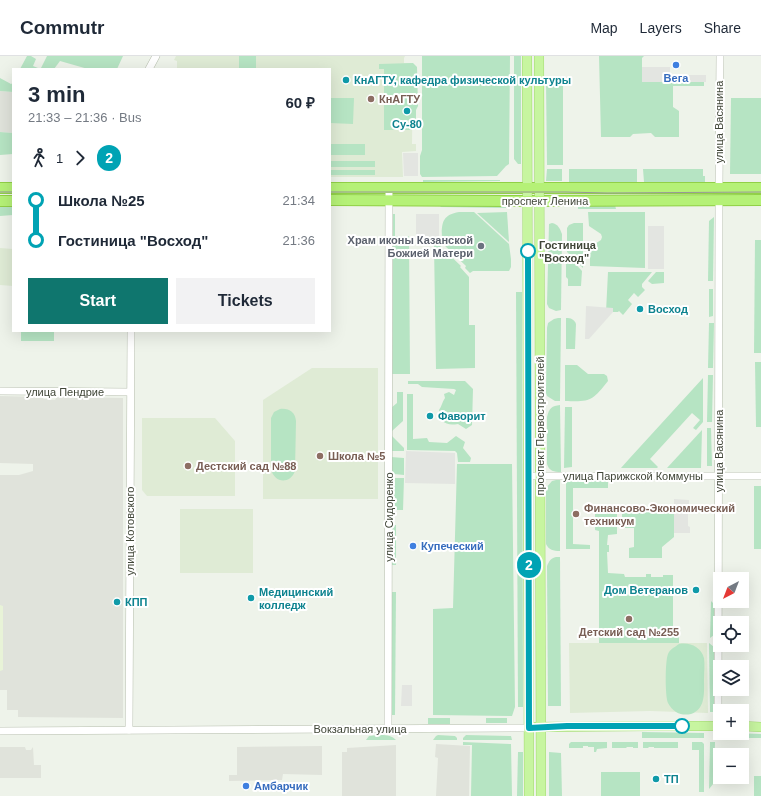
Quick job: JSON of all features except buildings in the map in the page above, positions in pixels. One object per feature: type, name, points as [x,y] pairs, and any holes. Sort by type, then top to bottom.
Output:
[{"type":"highway","points":[[0,188],[12,188]]},
{"type":"highway","name":"проспект Ленина","points":[[331,188],[761,188]]},
{"type":"highway","points":[[719,188],[719,200]]},
{"type":"highway","name":"проспект Ленина","points":[[331,200],[389,205],[527,201],[761,200]]},
{"type":"highway","points":[[0,201],[12,201]]},
{"type":"main road","name":"проспект Первостроителей","points":[[527,56],[529,796]]},
{"type":"main road","name":"проспект Первостроителей","points":[[539,56],[538,188],[540,313],[541,796]]},
{"type":"main road","points":[[527,69],[539,69]]},
{"type":"main road","points":[[528,313],[540,313]]},
{"type":"main road","name":"Вокзальная улица","points":[[529,728],[567,726],[713,726]]},
{"type":"main road","points":[[749,726],[761,727]]},
{"type":"street","points":[[150,68],[156,56]]},
{"type":"street","name":"улица Васянина","points":[[719,188],[720,56]]},
{"type":"street","name":"улица Сидоренко","points":[[388,729],[389,188]]},
{"type":"street","name":"улица Васянина","points":[[719,200],[719,704]]},
{"type":"street","name":"улица Котовского","points":[[129,730],[131,332]]},
{"type":"street","name":"улица Пендрие","points":[[0,391],[130,392]]},
{"type":"street","name":"улица Парижской Коммуны","points":[[529,476],[761,476]]},
{"type":"street","name":"Вокзальная улица","points":[[0,731],[529,728]]},
{"type":"shaded area","points":[[27,56],[31,56],[36,59],[33,66],[38,68],[21,68]]},
{"type":"shaded area","points":[[47,56],[123,56],[117,68],[84,68],[60,61],[55,68],[41,68]]},
{"type":"shaded area","name":"КнАГТУ","points":[[176,56],[405,56],[404,63],[413,63],[412,144],[416,144],[416,151],[402,152],[403,177],[331,177],[331,68],[177,68],[177,61],[174,60]]},
{"type":"shaded area","points":[[239,56],[256,56],[256,68],[239,68]]},
{"type":"shaded area","points":[[422,56],[510,56],[509,164],[497,176],[422,177],[420,174],[420,156],[422,150]]},
{"type":"shaded area","points":[[514,56],[521,56],[521,164],[518,164],[514,159]]},
{"type":"shaded area","points":[[599,56],[644,56],[642,58],[642,81],[704,82],[704,86],[673,86],[673,107],[679,111],[679,137],[655,137],[651,133],[633,134],[630,137],[601,137]]},
{"type":"shaded area","points":[[413,63],[417,67],[418,106],[416,110],[416,127],[412,130],[384,130],[384,69],[379,69],[379,64]]},
{"type":"shaded area","points":[[642,67],[670,67],[670,82],[642,82]]},
{"type":"shaded area","points":[[680,75],[706,75],[706,82],[680,82]]},
{"type":"shaded area","points":[[0,78],[12,84],[12,92],[0,91]]},
{"type":"shaded area","points":[[546,81],[563,81],[563,165],[547,165]]},
{"type":"shaded area","points":[[0,91],[12,92],[12,133],[0,132]]},
{"type":"shaded area","points":[[331,98],[354,98],[353,124],[331,123]]},
{"type":"shaded area","points":[[731,98],[761,98],[761,174],[730,174]]},
{"type":"shaded area","points":[[0,132],[12,133],[12,154],[0,155]]},
{"type":"shaded area","points":[[331,144],[365,144],[365,155],[331,155]]},
{"type":"shaded area","points":[[403,153],[418,153],[418,176],[404,176]]},
{"type":"shaded area","points":[[331,161],[375,161],[375,167],[331,167]]},
{"type":"shaded area","points":[[547,169],[562,169],[562,181],[546,181]]},
{"type":"shaded area","points":[[569,169],[637,169],[637,182],[569,182]]},
{"type":"shaded area","points":[[643,169],[703,169],[705,182],[644,182]]},
{"type":"shaded area","points":[[331,170],[375,170],[375,175],[331,175]]},
{"type":"shaded area","points":[[423,180],[500,180],[500,181],[423,182]]},
{"type":"shaded area","points":[[0,203],[12,203],[12,215],[0,216]]},
{"type":"shaded area","points":[[443,204],[506,204],[506,208],[440,207]]},
{"type":"shaded area","points":[[578,205],[615,205],[616,209],[578,209]]},
{"type":"shaded area","points":[[459,212],[474,212],[509,244],[511,267],[509,271],[473,271],[470,273],[465,268],[466,266],[442,243],[442,227],[445,219],[448,216]]},
{"type":"shaded area","points":[[507,212],[509,242],[477,213]]},
{"type":"shaded area","points":[[588,212],[645,212],[645,268],[590,266],[590,247],[601,240],[602,237],[601,234],[589,226]]},
{"type":"shaded area","points":[[392,214],[395,214],[395,236],[409,236],[410,374],[392,374]]},
{"type":"shaded area","points":[[416,214],[439,214],[439,243],[416,243]]},
{"type":"shaded area","points":[[714,217],[713,281],[708,281],[709,221]]},
{"type":"shaded area","points":[[552,223],[560,229],[562,234],[561,310],[556,311],[549,308],[547,304],[549,224]]},
{"type":"shaded area","points":[[574,223],[583,223],[583,268],[567,252],[567,228],[569,225]]},
{"type":"shaded area","points":[[648,226],[664,226],[664,269],[648,269]]},
{"type":"shaded area","points":[[755,240],[761,240],[761,353],[754,353]]},
{"type":"shaded area","points":[[434,245],[440,246],[461,266],[460,267],[469,277],[469,325],[475,325],[475,368],[436,369]]},
{"type":"shaded area","points":[[0,248],[12,249],[12,286],[0,285]]},
{"type":"shaded area","points":[[566,254],[582,271],[581,286],[568,286],[568,279],[566,277]]},
{"type":"shaded area","points":[[608,272],[652,272],[642,284],[642,287],[645,290],[638,297],[634,293],[628,300],[632,304],[623,315],[619,311],[606,312]]},
{"type":"shaded area","points":[[656,272],[664,272],[664,283],[652,284],[648,281]]},
{"type":"shaded area","points":[[709,289],[713,289],[713,316],[709,317]]},
{"type":"shaded area","points":[[516,292],[522,292],[523,707],[518,707]]},
{"type":"shaded area","points":[[586,306],[613,308],[613,312],[589,339],[585,339]]},
{"type":"shaded area","points":[[561,318],[560,401],[555,401],[547,396],[546,393],[547,328],[548,323]]},
{"type":"shaded area","points":[[566,318],[572,319],[576,324],[575,349],[566,349]]},
{"type":"shaded area","points":[[709,323],[714,323],[713,368],[708,368]]},
{"type":"shaded area","points":[[21,332],[54,332],[54,341],[21,341]]},
{"type":"shaded area","points":[[755,362],[761,362],[761,427],[756,427]]},
{"type":"shaded area","points":[[565,365],[577,365],[588,374],[604,374],[607,376],[608,381],[598,393],[590,399],[565,401]]},
{"type":"shaded area","name":"Школа №5","points":[[312,368],[378,368],[378,499],[263,499],[263,400]]},
{"type":"shaded area","points":[[708,375],[713,375],[712,422],[707,422]]},
{"type":"shaded area","points":[[703,378],[703,422],[696,430],[693,428],[700,420],[692,413],[650,459],[658,467],[657,468],[621,468],[629,459]]},
{"type":"shaded area","points":[[408,381],[465,381],[473,389],[472,425],[466,429],[458,424],[449,424],[441,420],[439,410],[445,398],[444,394],[449,392],[454,395],[456,390],[422,387],[418,384],[408,384]]},
{"type":"shaded area","points":[[397,392],[403,392],[403,421],[392,431],[391,408],[397,403]]},
{"type":"shaded area","points":[[407,394],[413,394],[413,439],[427,438],[429,442],[447,443],[456,436],[465,442],[463,448],[471,458],[470,462],[458,462],[457,453],[455,451],[407,450]]},
{"type":"shaded area","points":[[0,396],[41,397],[44,399],[55,400],[57,397],[123,398],[123,718],[18,717],[18,710],[7,710],[7,690],[0,690],[0,671],[3,670],[3,606],[0,605],[0,475],[19,475],[33,471],[33,464],[0,463]]},
{"type":"shaded area","points":[[560,405],[561,472],[556,472],[552,471],[547,464],[547,417],[551,408]]},
{"type":"shaded area","points":[[565,407],[572,407],[572,467],[564,468]]},
{"type":"shaded area","points":[[280,409],[291,411],[296,421],[295,471],[293,476],[286,480],[275,477],[271,468],[271,418],[274,412]]},
{"type":"shaded area","name":"Дестский сад №88","points":[[142,418],[215,418],[235,441],[235,496],[147,496],[142,490]]},
{"type":"shaded area","points":[[707,428],[711,428],[712,466],[707,466]]},
{"type":"shaded area","points":[[702,430],[701,468],[667,468]]},
{"type":"shaded area","points":[[392,436],[404,448],[404,451],[391,451]]},
{"type":"shaded area","points":[[406,451],[455,453],[455,484],[405,483]]},
{"type":"shaded area","points":[[391,457],[404,458],[404,475],[394,474],[391,472]]},
{"type":"shaded area","points":[[457,464],[512,464],[515,707],[512,716],[433,715],[433,609],[453,608]]},
{"type":"shaded area","points":[[394,478],[404,478],[403,510],[391,510],[391,481]]},
{"type":"shaded area","points":[[560,480],[560,551],[555,551],[548,548],[546,544],[546,488],[552,481]]},
{"type":"shaded area","points":[[566,481],[608,481],[608,488],[573,488],[573,544],[590,545],[590,549],[566,549]]},
{"type":"shaded area","points":[[754,486],[761,486],[761,549],[754,549]]},
{"type":"shaded area","points":[[674,499],[689,500],[688,526],[690,527],[690,533],[674,533]]},
{"type":"shaded area","points":[[595,507],[617,507],[617,534],[608,535],[608,573],[624,574],[625,577],[646,577],[646,574],[651,574],[651,577],[673,575],[673,636],[679,636],[679,643],[599,643],[599,531],[595,530]]},
{"type":"shaded area","points":[[622,507],[674,507],[674,537],[662,547],[662,558],[629,558],[629,548],[634,547],[634,528],[622,528]]},
{"type":"shaded area","points":[[180,509],[253,509],[253,573],[180,573]]},
{"type":"shaded area","points":[[391,525],[396,525],[396,565],[390,565]]},
{"type":"shaded area","points":[[560,557],[561,706],[548,706],[547,566],[550,560]]},
{"type":"shaded area","points":[[390,592],[396,592],[395,715],[390,715]]},
{"type":"shaded area","points":[[711,601],[714,608],[714,616],[713,636],[710,638]]},
{"type":"shaded area","points":[[0,605],[3,605],[3,671],[0,671]]},
{"type":"shaded area","points":[[569,643],[707,643],[708,713],[650,711],[570,713]]},
{"type":"shaded area","points":[[709,643],[713,646],[714,652],[714,704],[713,712],[710,712]]},
{"type":"shaded area","points":[[679,644],[687,644],[698,648],[703,654],[704,658],[704,689],[702,704],[696,712],[685,715],[676,712],[670,706],[666,693],[666,664],[668,654]]},
{"type":"shaded area","points":[[402,685],[412,685],[412,706],[401,706]]},
{"type":"shaded area","points":[[428,718],[450,718],[450,724],[428,724]]},
{"type":"shaded area","points":[[486,718],[507,718],[507,723],[486,723]]},
{"type":"shaded area","points":[[642,732],[704,733],[704,738],[642,738]]},
{"type":"shaded area","points":[[749,734],[761,734],[761,738],[749,738]]},
{"type":"shaded area","points":[[387,735],[396,740],[366,740],[369,736]]},
{"type":"shaded area","points":[[438,735],[455,736],[457,740],[433,740]]},
{"type":"shaded area","points":[[466,735],[511,736],[512,740],[463,740]]},
{"type":"shaded area","points":[[463,742],[511,744],[512,796],[471,796],[472,745],[463,745]]},
{"type":"shaded area","points":[[571,742],[607,742],[607,748],[597,749],[596,752],[594,752],[594,747],[588,746],[583,746],[583,748],[569,748],[569,744]]},
{"type":"shaded area","points":[[612,742],[638,742],[638,748],[612,748]]},
{"type":"shaded area","points":[[643,742],[678,742],[678,748],[643,748]]},
{"type":"shaded area","points":[[692,742],[702,742],[704,744],[704,792],[699,792],[699,750],[692,750]]},
{"type":"shaded area","points":[[710,742],[715,742],[715,748],[713,748],[713,784],[709,789]]},
{"type":"shaded area","points":[[436,744],[470,746],[469,796],[436,796],[438,758],[435,757]]},
{"type":"shaded area","points":[[396,745],[396,796],[342,796],[342,752],[347,752],[347,748]]},
{"type":"shaded area","points":[[322,746],[322,775],[283,774],[282,780],[229,781],[229,775],[237,775],[237,747]]},
{"type":"shaded area","points":[[0,747],[25,747],[26,750],[31,750],[33,747],[34,765],[41,765],[41,778],[0,778]]},
{"type":"shaded area","points":[[518,752],[523,752],[523,796],[517,796]]},
{"type":"shaded area","points":[[549,752],[561,753],[562,796],[549,796]]},
{"type":"shaded area","points":[[601,772],[640,772],[640,796],[601,796]]},
{"type":"shaded area","points":[[754,776],[761,776],[761,796],[754,796]]},
{"type":"tram line","points":[[0,192],[12,192]]},
{"type":"tram line","points":[[331,192],[761,192]]},
{"type":"bus line","name":"2","points":[[528,251],[529,728],[567,726],[682,726]]},
{"type":"place","name":"Вега","points":[[676,65]]},
{"type":"place","name":"КнАГТУ, кафедра физической культуры","points":[[346,80]]},
{"type":"place","name":"КнАГТУ","points":[[371,99]]},
{"type":"place","name":"Су-80","points":[[407,111]]},
{"type":"place","name":"Храм иконы Казанской Божией Матери","points":[[481,246]]},
{"type":"place","name":"Гостиница \"Восход\"","points":[[528,251]]},
{"type":"place","name":"Восход","points":[[640,309]]},
{"type":"place","name":"Фаворит","points":[[430,416]]},
{"type":"place","name":"Школа №5","points":[[320,456]]},
{"type":"place","name":"Дестский сад №88","points":[[188,466]]},
{"type":"place","name":"Финансово-Экономический техникум","points":[[576,514]]},
{"type":"place","name":"Купеческий","points":[[413,546]]},
{"type":"place","name":"Дом Ветеранов","points":[[696,590]]},
{"type":"place","name":"Медицинский колледж","points":[[251,598]]},
{"type":"place","name":"КПП","points":[[117,602]]},
{"type":"place","name":"Детский сад №255","points":[[629,619]]},
{"type":"place","name":"ТП","points":[[656,779]]},
{"type":"place","name":"Амбарчик","points":[[246,786]]}]
